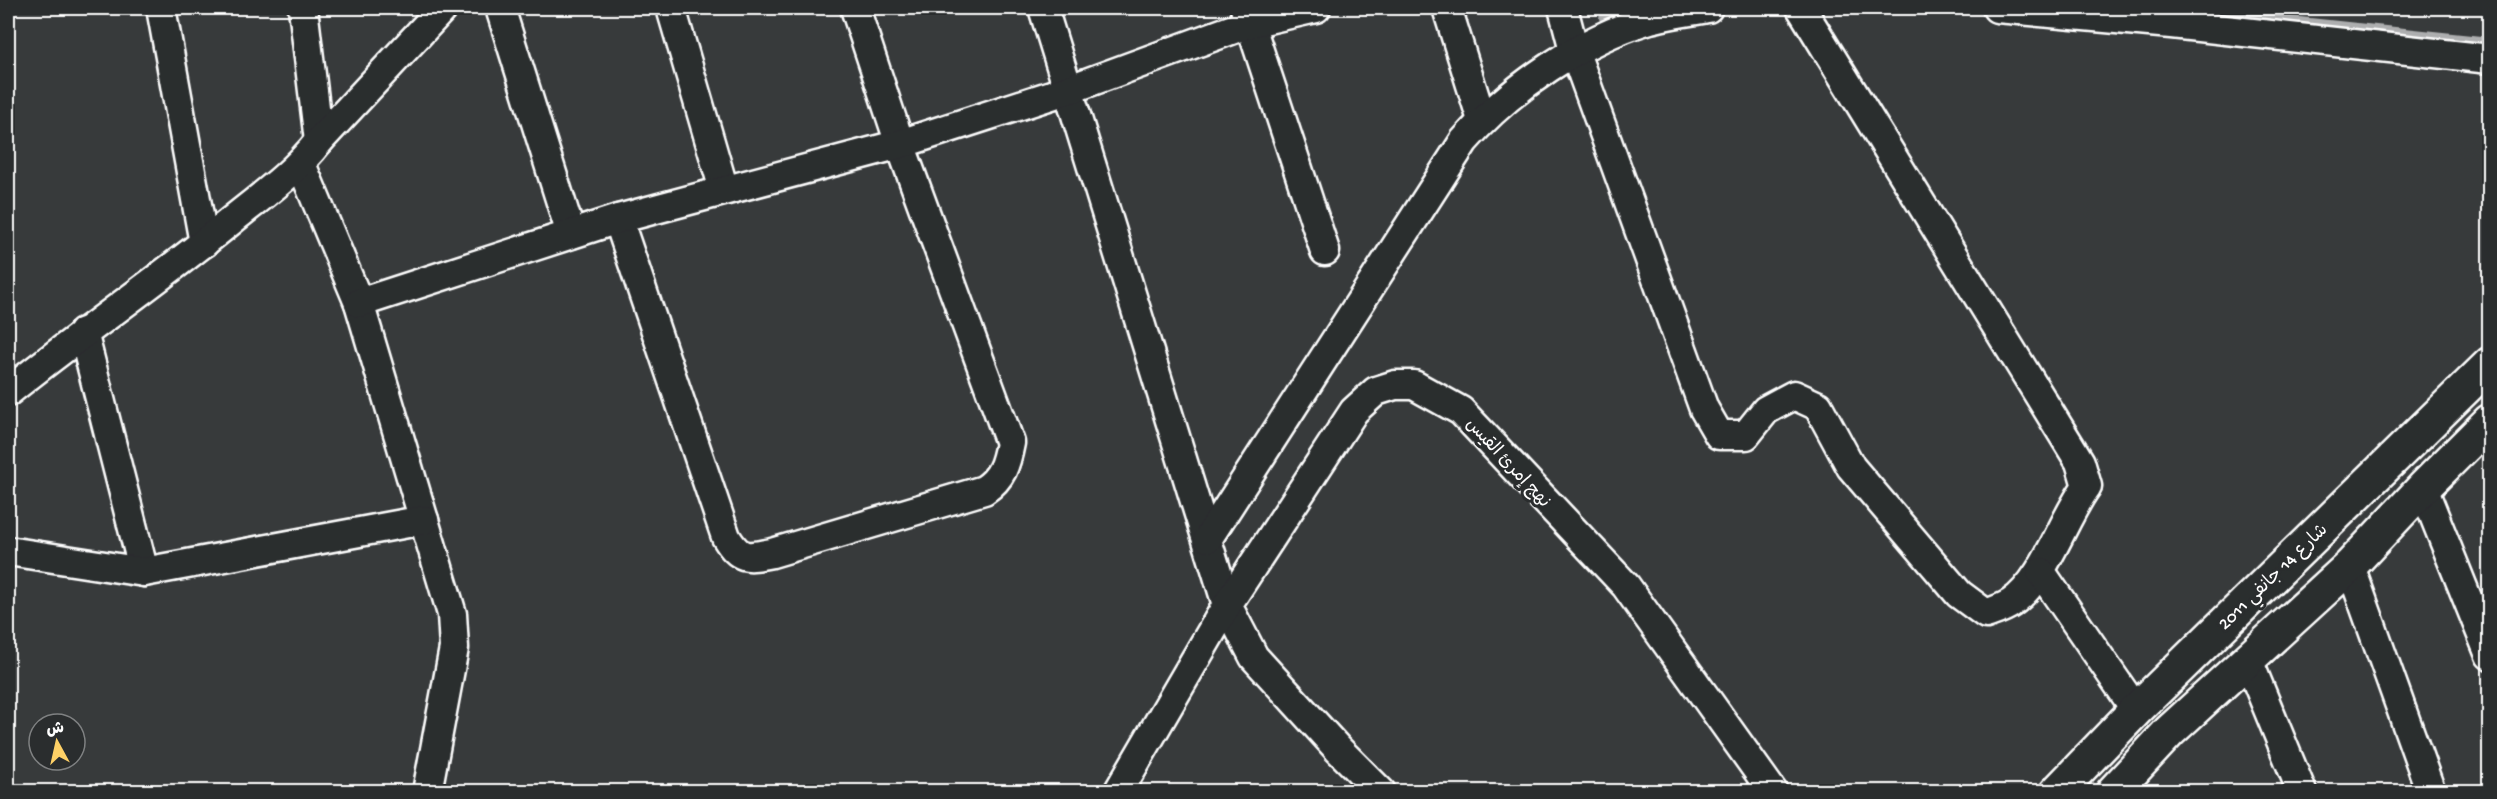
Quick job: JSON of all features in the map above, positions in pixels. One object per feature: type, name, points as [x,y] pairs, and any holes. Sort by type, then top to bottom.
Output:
[{"type":"main road","name":"شارع 14 جانفي 2011","points":[[2057,792],[2136,710],[2490,364]]},
{"type":"main road","points":[[2113,792],[2170,731],[2350,566],[2490,421]]},
{"type":"street","points":[[161,8],[204,243]]},
{"type":"street","points":[[303,8],[320,141]]},
{"type":"street","points":[[8,392],[83,332],[204,243],[301,164],[443,8]]},
{"type":"street","points":[[500,8],[571,234]]},
{"type":"street","points":[[671,8],[724,190]]},
{"type":"street","points":[[618,219],[726,537],[735,552],[750,558],[772,553],[984,490],[994,483],[1006,464],[1010,443],[900,144],[855,8]]},
{"type":"street","points":[[1043,8],[1227,605],[1254,657],[1322,732],[1381,792]]},
{"type":"street","points":[[359,303],[618,219],[900,144],[1070,90],[1248,15],[1316,8]]},
{"type":"street","points":[[1447,8],[1482,120]]},
{"type":"street","points":[[1563,8],[1574,50],[1704,409],[1719,435],[1746,435],[1766,410],[1794,395],[1818,406],[1851,466],[1959,594],[1986,614],[2012,603],[2041,572],[2073,505],[2086,486],[2080,462],[1801,8]]},
{"type":"street","points":[[1208,538],[1464,141],[1482,120],[1574,50],[1649,20],[1708,8]]},
{"type":"street","points":[[1997,8],[2170,24],[2490,59]]},
{"type":"street","points":[[1248,15],[1325,251]]},
{"type":"street","points":[[301,164],[359,303],[452,614],[454,648],[427,792]]},
{"type":"street","points":[[83,332],[144,572]]},
{"type":"street","name":"نهج إمرئ القيس","points":[[1118,792],[1227,605],[1354,411],[1376,391],[1395,385],[1414,385],[1461,411],[1626,586],[1773,792]]},
{"type":"street","points":[[2423,488],[2490,655]]},
{"type":"street","points":[[8,551],[144,572],[424,520]]},
{"type":"street","points":[[2350,566],[2431,792]]},
{"type":"street","points":[[2041,572],[2136,710]]},
{"type":"street","points":[[2248,660],[2302,792]]},
{"type":"waterway","points":[[1604,18],[1641,8]]},
{"type":"waterway","points":[[2166,8],[2490,42]]}]
